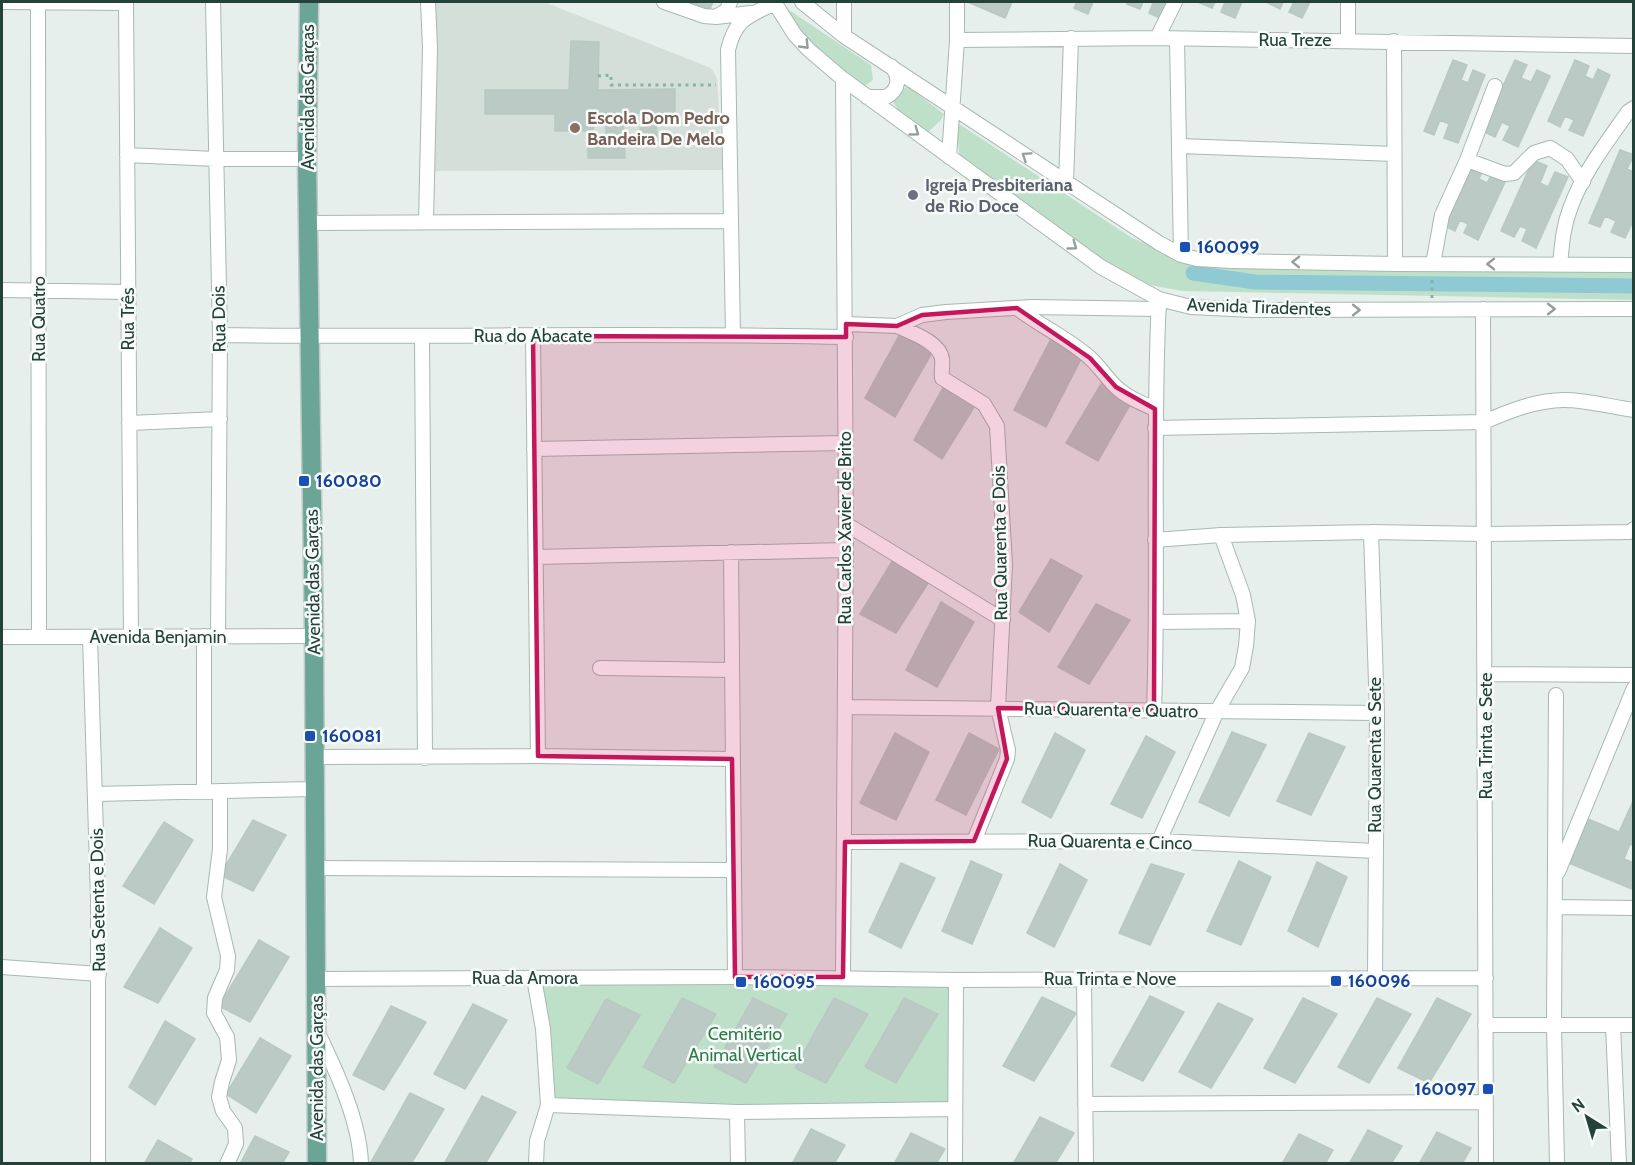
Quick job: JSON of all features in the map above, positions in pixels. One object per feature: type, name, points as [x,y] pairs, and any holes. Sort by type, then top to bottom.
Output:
[{"type":"main road","name":"Avenida das Garças","points":[[309,2],[307,159],[318,1164]]},
{"type":"street","points":[[2,2],[126,2]]},
{"type":"street","name":"Rua Quatro","points":[[39,2],[39,637]]},
{"type":"street","name":"Rua Três","points":[[126,2],[131,636]]},
{"type":"street","name":"Rua Dois","points":[[204,791],[220,419],[213,2]]},
{"type":"street","points":[[426,222],[430,48],[428,2]]},
{"type":"street","points":[[664,2],[693,13],[716,17],[756,12]]},
{"type":"street","points":[[716,17],[727,10],[730,2]]},
{"type":"street","points":[[733,335],[728,50],[732,35],[740,22],[773,2],[798,9],[830,26]]},
{"type":"street","name":"Avenida Tiradentes","points":[[773,2],[795,35],[843,80],[1101,267],[1159,304],[1253,310],[1634,309]]},
{"type":"street","points":[[802,2],[844,36],[1066,183],[1181,255],[1197,259],[1232,261],[1395,264],[1432,270],[1560,264],[1634,265]]},
{"type":"street","points":[[844,2],[844,36]]},
{"type":"street","points":[[949,157],[957,40],[957,2]]},
{"type":"street","points":[[1157,38],[1174,2]]},
{"type":"street","points":[[1348,2],[1348,40]]},
{"type":"street","points":[[1066,183],[1071,38]]},
{"type":"street","name":"Rua Treze","points":[[957,40],[1157,38],[1634,46]]},
{"type":"street","points":[[1177,39],[1181,255]]},
{"type":"street","points":[[1394,42],[1395,264]]},
{"type":"street","points":[[867,97],[886,98],[895,90],[898,80],[891,66]]},
{"type":"street","name":"Rua Carlos Xavier de Brito","points":[[843,80],[846,330],[843,977]]},
{"type":"street","points":[[1432,270],[1443,215],[1495,86]]},
{"type":"street","points":[[1560,264],[1563,233],[1570,208],[1604,147],[1628,112],[1634,108]]},
{"type":"street","points":[[1180,146],[1394,154]]},
{"type":"street","points":[[1467,160],[1505,174],[1514,173],[1534,153],[1550,148],[1567,159],[1583,182]]},
{"type":"street","points":[[127,155],[216,159],[307,159]]},
{"type":"street","points":[[309,224],[731,221]]},
{"type":"street","points":[[2,290],[128,292]]},
{"type":"street","points":[[897,326],[922,315],[1017,308],[1159,304],[1155,409],[1157,622],[1154,710]]},
{"type":"street","points":[[1017,308],[1034,321],[1060,335],[1090,358],[1116,387],[1135,400],[1155,409]]},
{"type":"street","name":"Rua Trinta e Sete","points":[[1483,309],[1486,1164]]},
{"type":"street","name":"Rua do Abacate","points":[[220,335],[422,338],[733,335],[897,326]]},
{"type":"street","name":"Rua Quarenta e Dois","points":[[897,326],[920,335],[938,350],[942,360],[942,378],[984,404],[997,426],[1005,565],[998,708],[1008,750],[1007,759],[974,841]]},
{"type":"street","points":[[533,336],[538,756]]},
{"type":"street","points":[[422,338],[425,758]]},
{"type":"street","points":[[1155,428],[1484,422],[1506,412],[1564,400],[1634,410]]},
{"type":"street","points":[[129,423],[220,419]]},
{"type":"street","points":[[534,449],[845,443]]},
{"type":"street","points":[[846,524],[1003,620]]},
{"type":"street","points":[[1155,540],[1221,535],[1371,532],[1484,534],[1630,532],[1634,529]]},
{"type":"street","name":"Rua Quarenta e Sete","points":[[1371,532],[1377,712],[1375,978]]},
{"type":"street","points":[[1159,841],[1217,711],[1242,668],[1248,621],[1244,595],[1221,535]]},
{"type":"street","points":[[536,557],[845,550]]},
{"type":"street","points":[[731,552],[735,977]]},
{"type":"street","points":[[1157,622],[1248,621]]},
{"type":"street","name":"Rua Setenta e Dois","points":[[90,636],[99,974],[98,1164]]},
{"type":"street","name":"Avenida Benjamin","points":[[2,637],[314,636]]},
{"type":"street","points":[[600,668],[732,670]]},
{"type":"street","points":[[1486,674],[1634,675]]},
{"type":"street","points":[[1555,879],[1634,688]]},
{"type":"street","points":[[1556,695],[1554,1025],[1557,1164]]},
{"type":"street","name":"Rua Quarenta e Quatro","points":[[845,707],[1377,712]]},
{"type":"street","points":[[315,757],[538,756],[732,759]]},
{"type":"street","points":[[95,794],[314,789]]},
{"type":"street","points":[[220,791],[220,849],[214,897],[228,956],[227,970],[215,998],[214,1013],[227,1037],[230,1060],[219,1097],[223,1111],[235,1128],[236,1144],[227,1164]]},
{"type":"street","name":"Rua Quarenta e Cinco","points":[[844,842],[1159,841],[1376,851]]},
{"type":"street","points":[[314,868],[733,870]]},
{"type":"street","points":[[1555,907],[1634,908]]},
{"type":"street","points":[[2,967],[99,974]]},
{"type":"street","name":"Rua Trinta e Nove","points":[[735,977],[956,980],[1486,978]]},
{"type":"street","name":"Rua da Amora","points":[[316,980],[735,977]]},
{"type":"street","points":[[534,978],[543,1029],[548,1105],[537,1141],[536,1164]]},
{"type":"street","points":[[955,1164],[956,980]]},
{"type":"street","points":[[1084,980],[1086,1164]]},
{"type":"street","points":[[1485,1025],[1634,1025]]},
{"type":"street","points":[[1613,1025],[1618,1164]]},
{"type":"street","points":[[317,1030],[333,1065],[360,1143],[361,1164]]},
{"type":"street","points":[[1085,1104],[1485,1102]]},
{"type":"street","points":[[548,1105],[737,1112],[954,1109]]},
{"type":"street","points":[[737,1112],[738,1164]]},
{"type":"path","points":[[598,76],[611,75],[611,85],[729,83]]},
{"type":"path","points":[[1432,270],[1432,298]]},
{"type":"highlighted area","points":[[1017,308],[1090,358],[1116,387],[1155,409],[1154,710],[998,708],[1007,759],[974,841],[845,842],[843,977],[735,977],[732,759],[538,756],[533,336],[846,337],[846,324],[897,326],[922,315]]},
{"type":"shaded area","name":"Escola Dom Pedro Bandeira De Melo","points":[[430,2],[544,2],[711,68],[717,78],[723,170],[429,171]]},
{"type":"green space","points":[[783,6],[871,65],[873,80],[865,86],[802,42]]},
{"type":"green space","points":[[907,86],[944,114],[926,134],[901,114],[891,99]]},
{"type":"green space","points":[[956,122],[1132,238],[1188,261],[1633,266],[1633,300],[1183,291],[1128,281],[960,161]]},
{"type":"green space","name":"Cemitério Animal Vertical","points":[[534,978],[956,980],[955,1109],[548,1105]]},
{"type":"building","points":[[689,2],[713,2],[710,9]]},
{"type":"building","points":[[971,2],[1012,2],[1005,18]]},
{"type":"building","points":[[1077,2],[1093,2],[1088,14],[1074,8]]},
{"type":"building","points":[[1128,2],[1143,2],[1140,9],[1127,4]]},
{"type":"building","points":[[1151,2],[1170,2],[1162,19],[1149,13],[1153,3]]},
{"type":"building","points":[[1201,2],[1215,2],[1212,8]]},
{"type":"building","points":[[1225,2],[1242,2],[1235,18],[1221,12]]},
{"type":"building","points":[[1268,2],[1283,2],[1280,9]]},
{"type":"building","points":[[1294,2],[1310,2],[1302,18],[1289,12]]},
{"type":"building","points":[[571,41],[599,42],[598,90],[675,89],[675,113],[623,113],[625,158],[588,158],[588,137],[606,136],[606,113],[593,114],[593,131],[555,131],[555,114],[485,114],[485,90],[569,90]]},
{"type":"building","points":[[1453,60],[1467,65],[1461,80],[1468,83],[1473,70],[1485,75],[1458,143],[1444,138],[1449,124],[1440,120],[1434,135],[1424,131]]},
{"type":"building","points":[[1515,60],[1527,65],[1521,78],[1531,82],[1537,70],[1550,76],[1518,147],[1503,140],[1510,126],[1502,122],[1495,137],[1482,131]]},
{"type":"building","points":[[1575,60],[1589,66],[1585,76],[1593,80],[1598,69],[1610,75],[1583,136],[1569,130],[1574,120],[1565,116],[1560,127],[1548,121]]},
{"type":"building","points":[[656,123],[657,137],[641,138],[640,128]]},
{"type":"building","points":[[1620,150],[1634,155],[1627,169],[1634,172],[1634,219],[1625,238],[1611,232],[1616,221],[1605,216],[1600,227],[1589,223]]},
{"type":"building","points":[[1533,160],[1547,166],[1540,183],[1548,187],[1555,172],[1568,177],[1536,248],[1522,241],[1527,229],[1520,226],[1514,237],[1501,231]]},
{"type":"building","points":[[1469,164],[1483,170],[1479,179],[1487,183],[1492,174],[1506,180],[1478,240],[1464,233],[1468,224],[1460,220],[1455,231],[1441,224]]},
{"type":"building","points":[[901,332],[933,351],[895,417],[865,398]]},
{"type":"building","points":[[1051,339],[1083,355],[1046,427],[1014,410]]},
{"type":"building","points":[[1101,384],[1131,403],[1098,461],[1066,443]]},
{"type":"building","points":[[944,386],[976,404],[942,459],[914,440]]},
{"type":"building","points":[[896,555],[932,577],[896,633],[860,614]]},
{"type":"building","points":[[1051,559],[1082,576],[1049,632],[1019,612]]},
{"type":"building","points":[[941,602],[974,622],[937,687],[906,670]]},
{"type":"building","points":[[1096,604],[1130,620],[1089,684],[1058,667]]},
{"type":"building","points":[[1232,732],[1266,745],[1229,816],[1199,802]]},
{"type":"building","points":[[895,733],[929,752],[896,820],[860,803]]},
{"type":"building","points":[[969,733],[999,749],[966,815],[936,800]]},
{"type":"building","points":[[1055,733],[1085,750],[1051,818],[1022,802]]},
{"type":"building","points":[[1309,733],[1345,747],[1311,815],[1277,801]]},
{"type":"building","points":[[1146,736],[1175,752],[1142,818],[1111,804]]},
{"type":"building","points":[[1634,799],[1634,846],[1630,844],[1624,859],[1634,863],[1634,890],[1569,863],[1588,819],[1619,832]]},
{"type":"building","points":[[253,820],[286,835],[253,891],[220,875]]},
{"type":"building","points":[[164,822],[193,840],[154,904],[123,886]]},
{"type":"building","points":[[971,861],[1002,875],[972,944],[942,931]]},
{"type":"building","points":[[1239,861],[1271,877],[1241,945],[1207,931]]},
{"type":"building","points":[[1317,862],[1347,877],[1318,947],[1288,931]]},
{"type":"building","points":[[901,863],[935,878],[901,948],[869,932]]},
{"type":"building","points":[[1060,864],[1087,880],[1054,947],[1027,933]]},
{"type":"building","points":[[1151,864],[1184,874],[1150,945],[1119,933]]},
{"type":"building","points":[[160,928],[192,948],[158,1003],[124,987]]},
{"type":"building","points":[[259,940],[289,957],[250,1022],[219,1006]]},
{"type":"building","points":[[1150,996],[1184,1012],[1143,1081],[1111,1066]]},
{"type":"building","points":[[1042,997],[1076,1013],[1034,1081],[1003,1066]]},
{"type":"building","points":[[682,998],[716,1014],[674,1083],[643,1067]]},
{"type":"building","points":[[753,998],[787,1014],[746,1083],[714,1067]]},
{"type":"building","points":[[834,998],[868,1014],[826,1083],[795,1068]]},
{"type":"building","points":[[904,998],[938,1014],[896,1083],[865,1067]]},
{"type":"building","points":[[1303,998],[1337,1014],[1295,1083],[1264,1068]]},
{"type":"building","points":[[1377,998],[1411,1014],[1369,1083],[1338,1067]]},
{"type":"building","points":[[1437,998],[1471,1014],[1429,1083],[1398,1068]]},
{"type":"building","points":[[606,999],[640,1015],[598,1084],[567,1068]]},
{"type":"building","points":[[1218,1003],[1253,1019],[1211,1088],[1179,1072]]},
{"type":"building","points":[[473,1004],[507,1020],[465,1089],[434,1074]]},
{"type":"building","points":[[391,1006],[426,1022],[384,1090],[353,1075]]},
{"type":"building","points":[[165,1021],[195,1039],[155,1105],[129,1087]]},
{"type":"building","points":[[260,1038],[291,1056],[256,1113],[226,1094]]},
{"type":"building","points":[[410,1093],[444,1109],[411,1164],[371,1162]]},
{"type":"building","points":[[482,1096],[516,1112],[485,1164],[444,1164]]},
{"type":"building","points":[[1040,1117],[1074,1133],[1055,1164],[1013,1164]]},
{"type":"building","points":[[811,1129],[845,1145],[834,1164],[792,1164]]},
{"type":"building","points":[[1368,1130],[1402,1146],[1391,1164],[1349,1164]]},
{"type":"building","points":[[1437,1132],[1471,1148],[1462,1164],[1419,1164]]},
{"type":"building","points":[[911,1133],[945,1149],[936,1164],[894,1164]]},
{"type":"building","points":[[1299,1134],[1333,1150],[1325,1164],[1282,1164]]},
{"type":"building","points":[[255,1136],[289,1152],[282,1164],[240,1164]]},
{"type":"building","points":[[158,1140],[192,1159],[189,1164],[144,1164]]},
{"type":"waterway","points":[[1193,273],[1255,282],[1634,286]]},
{"type":"place","name":"Escola Dom Pedro Bandeira De Melo","points":[[575,128]]},
{"type":"place","name":"Igreja Presbiteriana de Rio Doce","points":[[913,195]]},
{"type":"place","name":"160099","points":[[1185,247]]},
{"type":"place","name":"160080","points":[[304,481]]},
{"type":"place","name":"160081","points":[[310,736]]},
{"type":"place","name":"160096","points":[[1336,981]]},
{"type":"place","name":"160095","points":[[741,982]]},
{"type":"place","name":"160097","points":[[1488,1089]]}]
